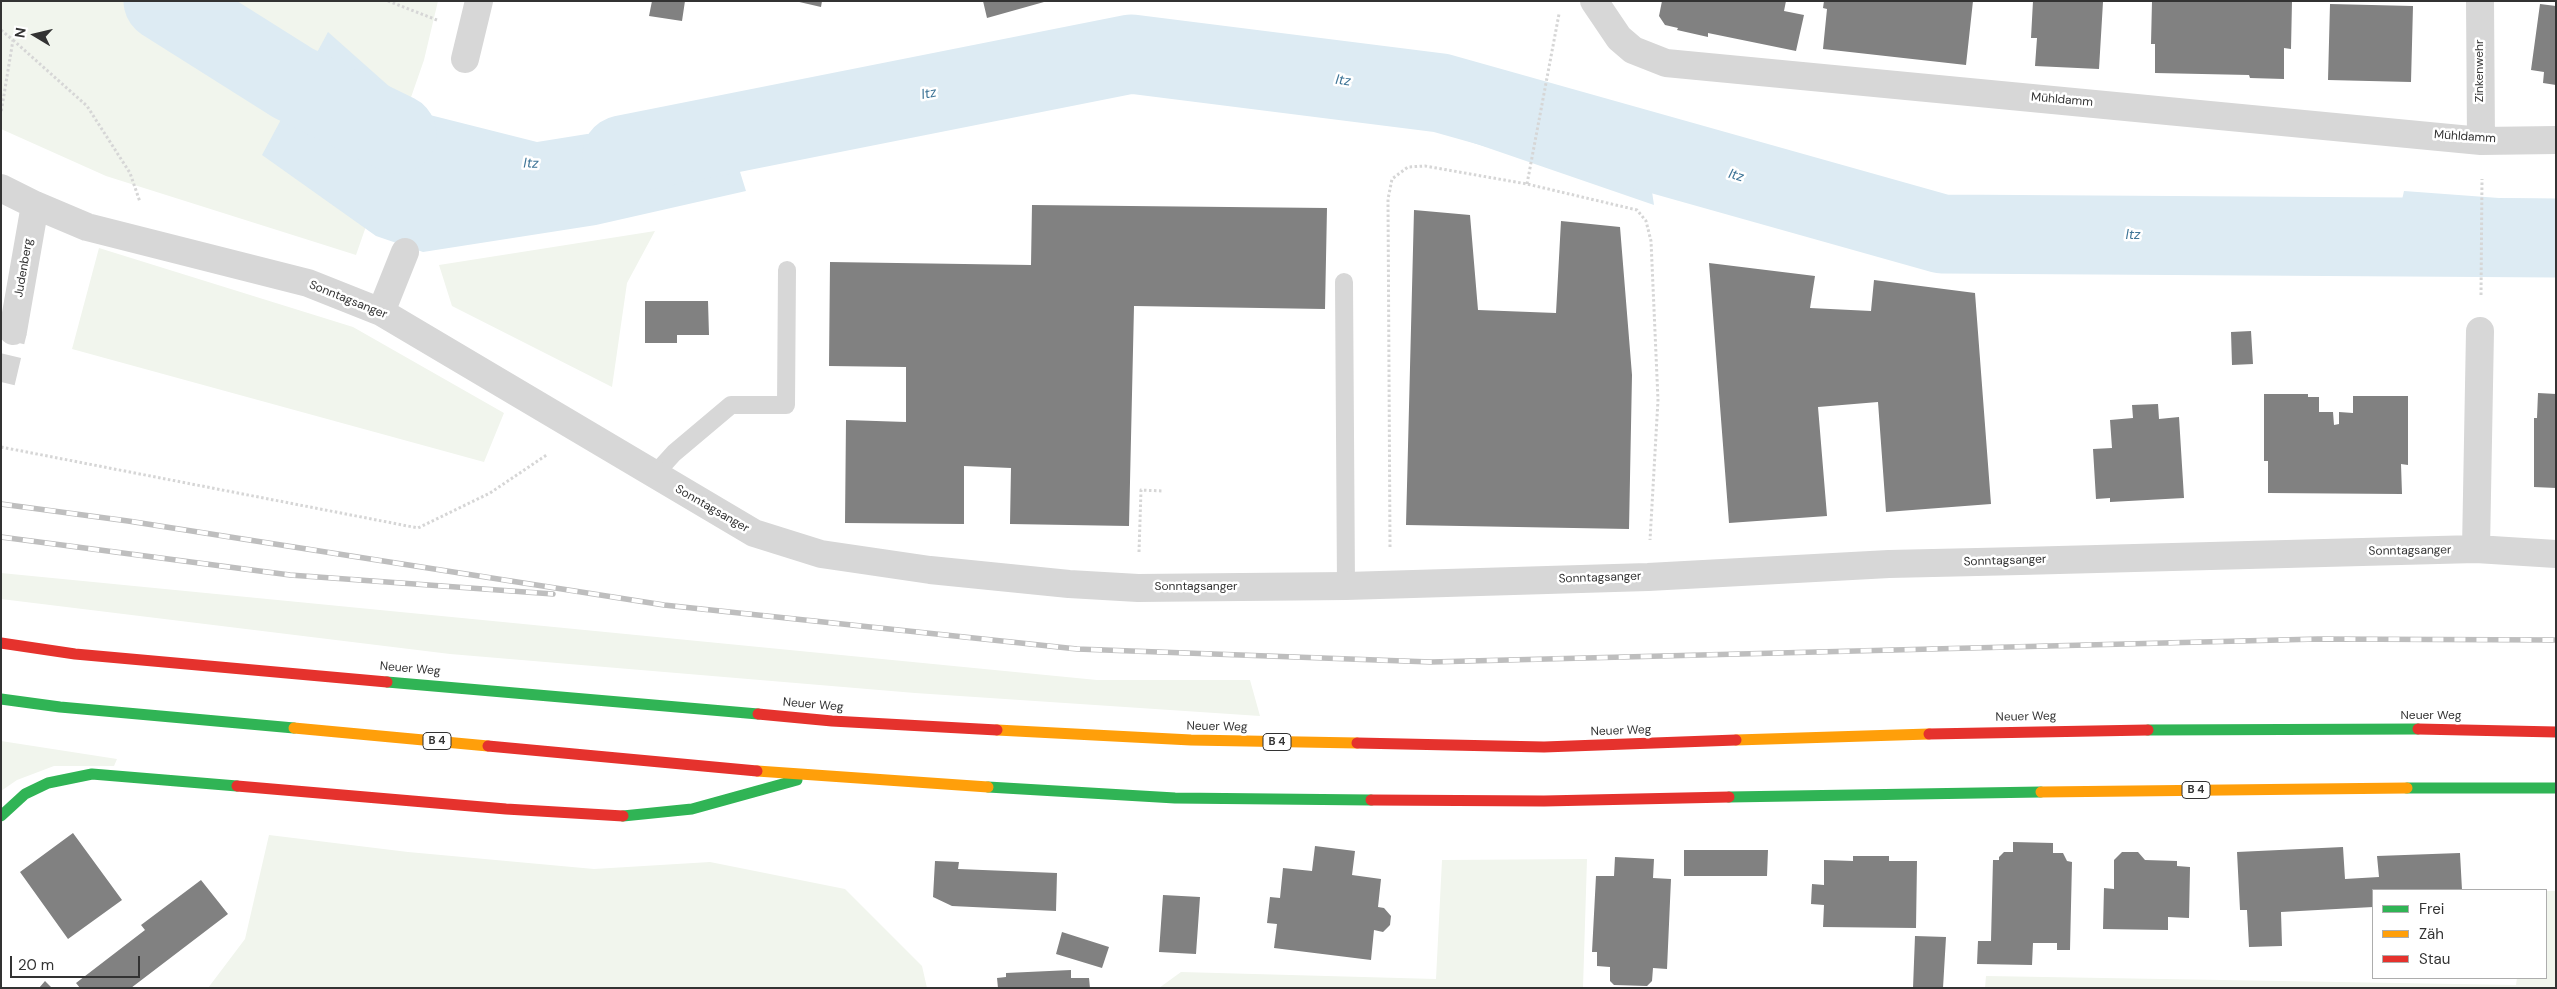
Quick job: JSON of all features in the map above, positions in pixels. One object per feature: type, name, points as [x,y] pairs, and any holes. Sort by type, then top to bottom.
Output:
[{"type":"highway","name":"Neuer Weg","points":[[1,643],[75,654],[832,721],[1191,740],[1544,747],[2002,731],[2461,729],[2556,732]]},
{"type":"highway","name":"B 4","points":[[1,699],[60,707],[813,776],[1175,798],[1514,800],[2408,788],[2556,788]]},
{"type":"highway","points":[[1,816],[25,794],[48,783],[92,774],[506,809],[628,816],[692,809],[813,776]]},
{"type":"street","points":[[468,46],[479,1]]},
{"type":"street","name":"Mühldamm","points":[[1594,1],[1619,38],[1633,50],[1666,63],[2480,140],[2556,140]]},
{"type":"street","name":"Zinkenwehr","points":[[2480,1],[2480,140]]},
{"type":"street","name":"Sonntagsanger","points":[[1,188],[87,227],[308,284],[381,312],[754,533],[821,554],[930,570],[1068,584],[1138,588],[1346,586],[1648,577],[1889,564],[2476,549],[2556,554]]},
{"type":"street","name":"Judenberg","points":[[13,331],[35,205]]},
{"type":"street","points":[[381,312],[405,252]]},
{"type":"street","points":[[2476,549],[2480,330]]},
{"type":"lane","points":[[654,475],[674,453],[731,405],[786,405],[787,270]]},
{"type":"lane","points":[[1344,282],[1346,586]]},
{"type":"path","points":[[388,1],[468,46]]},
{"type":"path","points":[[1527,184],[1560,10]]},
{"type":"path","points":[[1,30],[86,106],[130,172],[140,202],[134,240]]},
{"type":"path","points":[[1,113],[13,40]]},
{"type":"path","points":[[1391,585],[1388,200],[1392,180],[1408,167],[1425,166],[1527,184],[1636,210],[1646,220],[1651,241],[1658,400],[1648,577]]},
{"type":"path","points":[[2481,301],[2482,175]]},
{"type":"path","points":[[1,448],[418,528],[490,493],[583,430]]},
{"type":"path","points":[[1138,588],[1142,490],[1162,491]]},
{"type":"shaded area","points":[[1,1],[438,1],[424,60],[356,255],[106,176],[1,129]]},
{"type":"shaded area","points":[[655,231],[627,283],[612,387],[452,306],[439,265]]},
{"type":"shaded area","points":[[99,248],[353,327],[504,413],[484,462],[72,349]]},
{"type":"shaded area","points":[[1,573],[1097,680],[1250,680],[1260,716],[915,693],[450,654],[1,599]]},
{"type":"shaded area","points":[[1,741],[117,759],[114,766],[54,766],[17,780],[1,791]]},
{"type":"shaded area","points":[[269,835],[408,852],[594,869],[710,862],[845,889],[922,966],[927,988],[208,988],[245,939]]},
{"type":"shaded area","points":[[1587,859],[1583,988],[1159,988],[1181,972],[1436,979],[1442,860]]},
{"type":"shaded area","points":[[2547,891],[2556,891],[2556,988],[1985,988],[1986,976],[2516,985],[2517,979],[2547,979]]},
{"type":"water","points":[[328,32],[418,112],[537,142],[587,134],[725,124],[746,191],[596,225],[423,252],[376,236],[262,155]]},
{"type":"water","points":[[1490,76],[1560,98],[1641,118],[1654,205],[1465,140]]},
{"type":"water","points":[[2404,191],[2499,198],[2556,199],[2556,271],[2494,270],[2464,275],[2387,266]]},
{"type":"building","points":[[652,1],[685,1],[682,21],[649,16]]},
{"type":"building","points":[[795,1],[822,1],[821,7]]},
{"type":"building","points":[[983,1],[1044,1],[1044,2],[987,18]]},
{"type":"building","points":[[1662,1],[1786,1],[1784,11],[1804,15],[1796,51],[1708,33],[1708,37],[1677,30],[1678,28],[1665,25],[1659,16]]},
{"type":"building","points":[[1824,1],[1973,1],[1966,65],[1823,49],[1827,9],[1823,8]]},
{"type":"building","points":[[2033,1],[2103,2],[2099,69],[2035,66],[2037,38],[2031,38]]},
{"type":"building","points":[[2152,1],[2292,1],[2291,49],[2284,48],[2284,79],[2250,78],[2249,75],[2155,73],[2155,44],[2151,44]]},
{"type":"building","points":[[2330,4],[2413,6],[2411,82],[2328,80]]},
{"type":"building","points":[[2540,4],[2556,6],[2556,85],[2543,83],[2544,72],[2531,70]]},
{"type":"building","points":[[1032,205],[1327,208],[1325,309],[1134,306],[1129,526],[1010,524],[1011,468],[964,466],[964,524],[845,523],[846,420],[906,422],[906,367],[829,366],[830,262],[1031,265]]},
{"type":"building","points":[[1414,210],[1470,215],[1478,310],[1556,313],[1561,221],[1620,227],[1632,375],[1629,529],[1406,525]]},
{"type":"building","points":[[1709,263],[1815,276],[1810,308],[1871,311],[1874,280],[1975,293],[1991,504],[1886,512],[1878,402],[1818,407],[1827,516],[1729,523]]},
{"type":"building","points":[[645,301],[708,301],[709,335],[677,335],[677,343],[645,343]]},
{"type":"building","points":[[2251,331],[2253,364],[2232,365],[2231,332]]},
{"type":"building","points":[[2538,393],[2556,394],[2556,488],[2534,487],[2534,418],[2537,418]]},
{"type":"building","points":[[2264,394],[2308,394],[2308,397],[2319,397],[2319,412],[2333,412],[2334,425],[2339,424],[2339,412],[2353,413],[2353,396],[2408,396],[2408,465],[2401,464],[2402,494],[2268,493],[2268,461],[2264,461]]},
{"type":"building","points":[[2158,404],[2159,419],[2179,417],[2184,498],[2110,502],[2110,498],[2096,499],[2093,449],[2112,448],[2110,420],[2133,418],[2132,405]]},
{"type":"building","points":[[73,833],[122,900],[68,939],[20,872]]},
{"type":"building","points":[[2013,842],[2053,843],[2053,853],[2063,853],[2067,861],[2072,862],[2070,950],[2057,950],[2057,943],[2033,943],[2032,965],[1977,964],[1978,941],[1991,941],[1993,860],[1999,860],[1999,857],[2004,852],[2013,852]]},
{"type":"building","points":[[1315,846],[1355,851],[1352,875],[1381,879],[1378,907],[1384,908],[1391,916],[1390,925],[1383,932],[1374,930],[1371,960],[1274,948],[1277,924],[1267,923],[1270,897],[1280,898],[1283,868],[1312,871]]},
{"type":"building","points":[[2343,847],[2345,879],[2379,877],[2377,856],[2460,853],[2462,889],[2372,889],[2372,907],[2281,912],[2282,946],[2249,947],[2247,910],[2240,910],[2237,852]]},
{"type":"building","points":[[1684,850],[1768,850],[1767,876],[1684,876]]},
{"type":"building","points":[[2122,852],[2138,852],[2145,860],[2177,861],[2177,866],[2190,867],[2189,918],[2168,917],[2168,930],[2103,929],[2104,888],[2114,889],[2114,860]]},
{"type":"building","points":[[1853,856],[1889,856],[1889,861],[1917,861],[1916,928],[1823,927],[1824,905],[1811,904],[1812,884],[1824,885],[1824,860],[1853,861]]},
{"type":"building","points":[[1615,857],[1654,859],[1653,878],[1671,879],[1667,969],[1653,968],[1652,981],[1647,986],[1614,985],[1610,981],[1610,967],[1597,966],[1597,952],[1592,952],[1596,876],[1614,876]]},
{"type":"building","points":[[935,861],[959,862],[958,869],[1057,873],[1056,911],[952,906],[933,897]]},
{"type":"building","points":[[201,880],[228,914],[131,988],[80,988],[76,983],[145,930],[141,925]]},
{"type":"building","points":[[1163,895],[1200,897],[1196,954],[1159,952]]},
{"type":"building","points":[[1062,932],[1109,947],[1102,968],[1056,954]]},
{"type":"building","points":[[1915,936],[1946,937],[1943,988],[1913,988]]},
{"type":"building","points":[[1071,970],[1071,978],[1089,978],[1090,988],[998,988],[997,978],[1006,977],[1006,973]]},
{"type":"building","points":[[45,981],[52,988],[39,988]]},
{"type":"waterway","name":"Itz","points":[[163,1],[293,83],[397,134]]},
{"type":"waterway","name":"Itz","points":[[622,155],[1131,54],[1441,93],[1942,234],[2556,238]]},
{"type":"tunnel","points":[[1,382],[13,331]]},
{"type":"railway","points":[[1,504],[128,521],[664,605],[1077,649],[1431,662],[2318,639],[2556,640]]},
{"type":"railway","points":[[1,537],[290,575],[553,594]]},
{"type":"traffic: fast","points":[[387,682],[758,714]]},
{"type":"traffic: fast","points":[[1,699],[60,707],[294,728]]},
{"type":"traffic: fast","points":[[2148,730],[2418,729]]},
{"type":"traffic: fast","points":[[1,816],[25,794],[48,783],[92,774],[237,786]]},
{"type":"traffic: fast","points":[[623,816],[692,809],[797,780]]},
{"type":"traffic: fast","points":[[988,787],[1175,798],[1371,800]]},
{"type":"traffic: fast","points":[[2407,788],[2556,788]]},
{"type":"traffic: fast","points":[[1729,797],[2041,792]]},
{"type":"traffic: slow","points":[[294,728],[488,746]]},
{"type":"traffic: slow","points":[[997,730],[1191,740],[1357,743]]},
{"type":"traffic: slow","points":[[1736,740],[1929,734]]},
{"type":"traffic: slow","points":[[757,771],[988,787]]},
{"type":"traffic: slow","points":[[2041,792],[2407,788]]},
{"type":"traffic: jam","points":[[1,643],[75,654],[387,682]]},
{"type":"traffic: jam","points":[[758,714],[832,721],[997,730]]},
{"type":"traffic: jam","points":[[2418,729],[2556,732]]},
{"type":"traffic: jam","points":[[1929,734],[2148,730]]},
{"type":"traffic: jam","points":[[1357,743],[1544,747],[1736,740]]},
{"type":"traffic: jam","points":[[488,746],[757,771]]},
{"type":"traffic: jam","points":[[237,786],[506,809],[623,816]]},
{"type":"traffic: jam","points":[[1371,800],[1544,801],[1729,797]]}]
